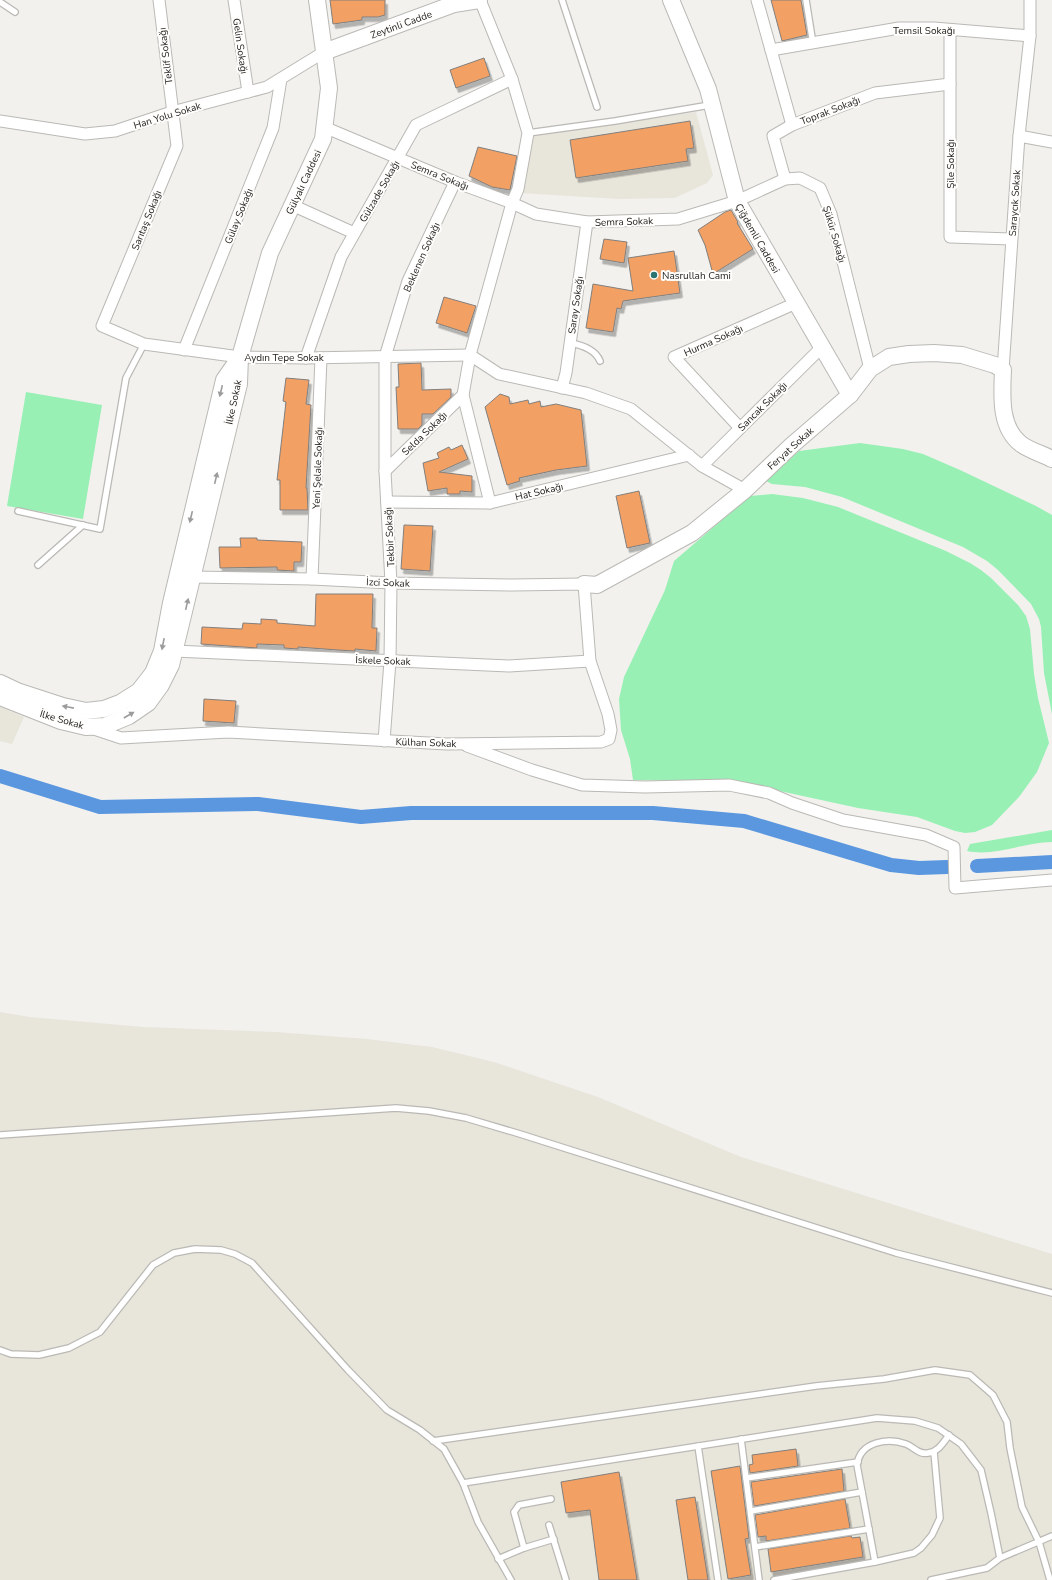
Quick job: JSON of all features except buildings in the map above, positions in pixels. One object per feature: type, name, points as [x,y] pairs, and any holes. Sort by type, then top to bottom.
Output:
[{"type":"street","name":"Teklif Sokağı","points":[[159,0],[172,112]]},
{"type":"street","name":"Gelin Sokağı","points":[[234,0],[248,92]]},
{"type":"street","name":"Gülyalı Caddesi","points":[[240,357],[270,254],[323,139],[329,88],[317,0]]},
{"type":"street","name":"Zeytinli Cadde","points":[[324,52],[454,4],[474,0]]},
{"type":"street","points":[[474,0],[512,79],[528,133],[518,189],[512,203],[470,355],[463,395],[490,503]]},
{"type":"street","name":"Çiğdemli Caddesi","points":[[671,0],[708,90],[737,201],[850,395]]},
{"type":"street","name":"Toprak Sokağı","points":[[757,0],[792,125],[875,93],[950,84]]},
{"type":"street","name":"Saraycık Sokak","points":[[1002,370],[1019,136],[1030,36],[1030,0]]},
{"type":"street","name":"Temsil Sokağı","points":[[771,50],[813,44],[899,28],[1030,36]]},
{"type":"street","name":"Şile Sokağı","points":[[950,30],[950,236],[1011,239]]},
{"type":"street","name":"Han Yolu Sokak","points":[[0,121],[85,134],[115,131],[172,112],[267,87],[324,52]]},
{"type":"street","name":"Gülay Sokağı","points":[[184,350],[272,128],[281,78]]},
{"type":"street","name":"Gülzade Sokağı","points":[[306,358],[341,257],[416,125],[512,79]]},
{"type":"street","name":"Sarıtaş Sokağı","points":[[102,326],[177,146],[172,112]]},
{"type":"street","points":[[785,179],[773,136],[792,125]]},
{"type":"street","name":"Semra Sokağı","points":[[324,127],[455,182],[512,203]]},
{"type":"street","points":[[1019,136],[1052,142]]},
{"type":"street","name":"Şükür Sokağı","points":[[737,201],[785,179],[800,178],[820,188],[831,214],[870,369]]},
{"type":"street","name":"Beklenen Sokağı","points":[[385,357],[408,281],[455,182]]},
{"type":"street","name":"Semra Sokak","points":[[512,203],[536,214],[587,222],[678,219],[737,201]]},
{"type":"street","points":[[292,205],[354,233]]},
{"type":"street","name":"Saray Sokağı","points":[[562,388],[570,343],[587,222]]},
{"type":"street","name":"Hurma Sokağı","points":[[740,428],[674,357],[796,303]]},
{"type":"street","name":"Aydın Tepe Sokak","points":[[102,326],[144,344],[240,357],[321,358],[470,355]]},
{"type":"street","name":"Sancak Sokağı","points":[[702,466],[822,347]]},
{"type":"street","name":"Feryat Sokak","points":[[584,584],[597,585],[692,533],[745,490],[791,446],[850,395],[870,369],[889,357],[909,354],[934,353],[962,355],[995,365],[1002,370]]},
{"type":"street","points":[[470,355],[499,374],[586,393],[631,409],[702,466],[745,490]]},
{"type":"street","name":"İlke Sokak","points":[[0,697],[61,721],[86,727],[105,726],[129,716],[148,703],[161,686],[176,651],[185,576],[224,380],[240,357]]},
{"type":"street","name":"Tekbir Sokağı","points":[[384,741],[390,661],[391,583],[385,471],[385,357]]},
{"type":"street","name":"Yeni Şelale Sokağı","points":[[312,579],[321,358]]},
{"type":"street","points":[[1002,370],[1003,407],[1008,428],[1021,444],[1052,459]]},
{"type":"street","name":"Selda Sokağı","points":[[385,471],[463,395]]},
{"type":"street","name":"Hat Sokağı","points":[[387,502],[490,503],[689,455]]},
{"type":"street","name":"İlke Sokak","points":[[0,683],[17,692],[63,706],[86,711],[104,709],[127,699],[139,691],[153,673],[162,651],[185,576]]},
{"type":"street","name":"İzci Sokak","points":[[185,576],[312,579],[391,583],[512,585],[584,584]]},
{"type":"street","name":"Külhan Sokak","points":[[86,727],[121,738],[228,732],[461,744],[600,742],[609,739],[611,730],[608,714],[590,661],[584,584]]},
{"type":"street","name":"İskele Sokak","points":[[176,651],[509,666],[590,661]]},
{"type":"street","points":[[461,744],[532,770],[582,784],[645,787],[729,785],[769,793],[792,803],[843,820],[926,835],[954,847],[955,888],[1052,880]]},
{"type":"lane","points":[[562,0],[597,106]]},
{"type":"lane","points":[[806,0],[813,44]]},
{"type":"lane","points":[[0,2],[15,12]]},
{"type":"lane","points":[[528,133],[615,121],[712,104]]},
{"type":"lane","points":[[570,343],[585,346],[595,353],[600,361]]},
{"type":"lane","points":[[18,511],[100,529],[126,378],[144,344]]},
{"type":"lane","points":[[38,565],[83,525]]},
{"type":"lane","points":[[0,1134],[396,1108],[429,1111],[466,1118],[513,1132],[896,1253],[1052,1293]]},
{"type":"lane","points":[[0,1350],[11,1354],[39,1355],[69,1348],[100,1332],[153,1265],[174,1252],[195,1249],[221,1250],[235,1254],[252,1263],[348,1370],[387,1410],[420,1430],[444,1449],[462,1483],[478,1522],[498,1559],[512,1580]]},
{"type":"lane","points":[[434,1441],[935,1370],[970,1375],[993,1395],[1007,1422],[1010,1448],[1022,1507],[1039,1542],[1050,1580]]},
{"type":"lane","points":[[462,1483],[877,1418],[915,1421],[938,1428],[962,1444],[980,1470],[1000,1558]]},
{"type":"lane","points":[[875,1562],[858,1462],[861,1454],[865,1449],[873,1444],[900,1442],[914,1448],[920,1453],[925,1454],[934,1452],[949,1435]]},
{"type":"lane","points":[[741,1439],[760,1580]]},
{"type":"lane","points":[[698,1446],[718,1580]]},
{"type":"lane","points":[[774,1580],[875,1562],[914,1553],[927,1542],[937,1527],[940,1518],[934,1452]]},
{"type":"lane","points":[[746,1478],[858,1462]]},
{"type":"lane","points":[[750,1511],[862,1492]]},
{"type":"lane","points":[[524,1548],[514,1512],[519,1505],[551,1499]]},
{"type":"lane","points":[[549,1525],[566,1580]]},
{"type":"lane","points":[[755,1547],[869,1529]]},
{"type":"lane","points":[[931,1580],[987,1568],[1000,1558],[1052,1536]]},
{"type":"lane","points":[[498,1559],[524,1548],[554,1539]]},
{"type":"shaded area","points":[[696,112],[713,175],[707,183],[675,198],[619,199],[520,193],[534,136]]},
{"type":"shaded area","points":[[0,707],[24,717],[12,744],[0,741]]},
{"type":"shaded area","points":[[0,1012],[30,1017],[143,1027],[276,1032],[367,1039],[432,1047],[494,1062],[598,1097],[741,1157],[1052,1254],[1052,1580],[0,1580]]},
{"type":"green space","points":[[26,392],[102,405],[83,519],[7,506]]},
{"type":"green space","points":[[860,443],[903,449],[923,454],[960,470],[1052,515],[1052,714],[1044,673],[1041,627],[1039,619],[1031,604],[998,570],[987,561],[963,547],[842,497],[805,487],[772,484],[766,481],[799,451]]},
{"type":"green space","points":[[772,494],[803,498],[838,507],[946,551],[970,563],[991,578],[1018,605],[1026,616],[1030,629],[1034,674],[1038,698],[1049,743],[1037,772],[1019,797],[992,825],[975,832],[965,833],[955,831],[917,817],[858,808],[775,790],[712,781],[633,780],[630,759],[621,730],[619,699],[624,677],[665,590],[674,561],[750,496]]},
{"type":"green space","points":[[1052,830],[1052,842],[1031,844],[999,851],[967,851],[970,844]]},
{"type":"waterway","points":[[0,776],[100,807],[258,804],[361,817],[411,813],[653,813],[744,821],[891,865],[919,868],[947,867]]},
{"type":"waterway","points":[[977,866],[1052,862]]},
{"type":"place","name":"Nasrullah Cami","points":[[654,275]]}]
